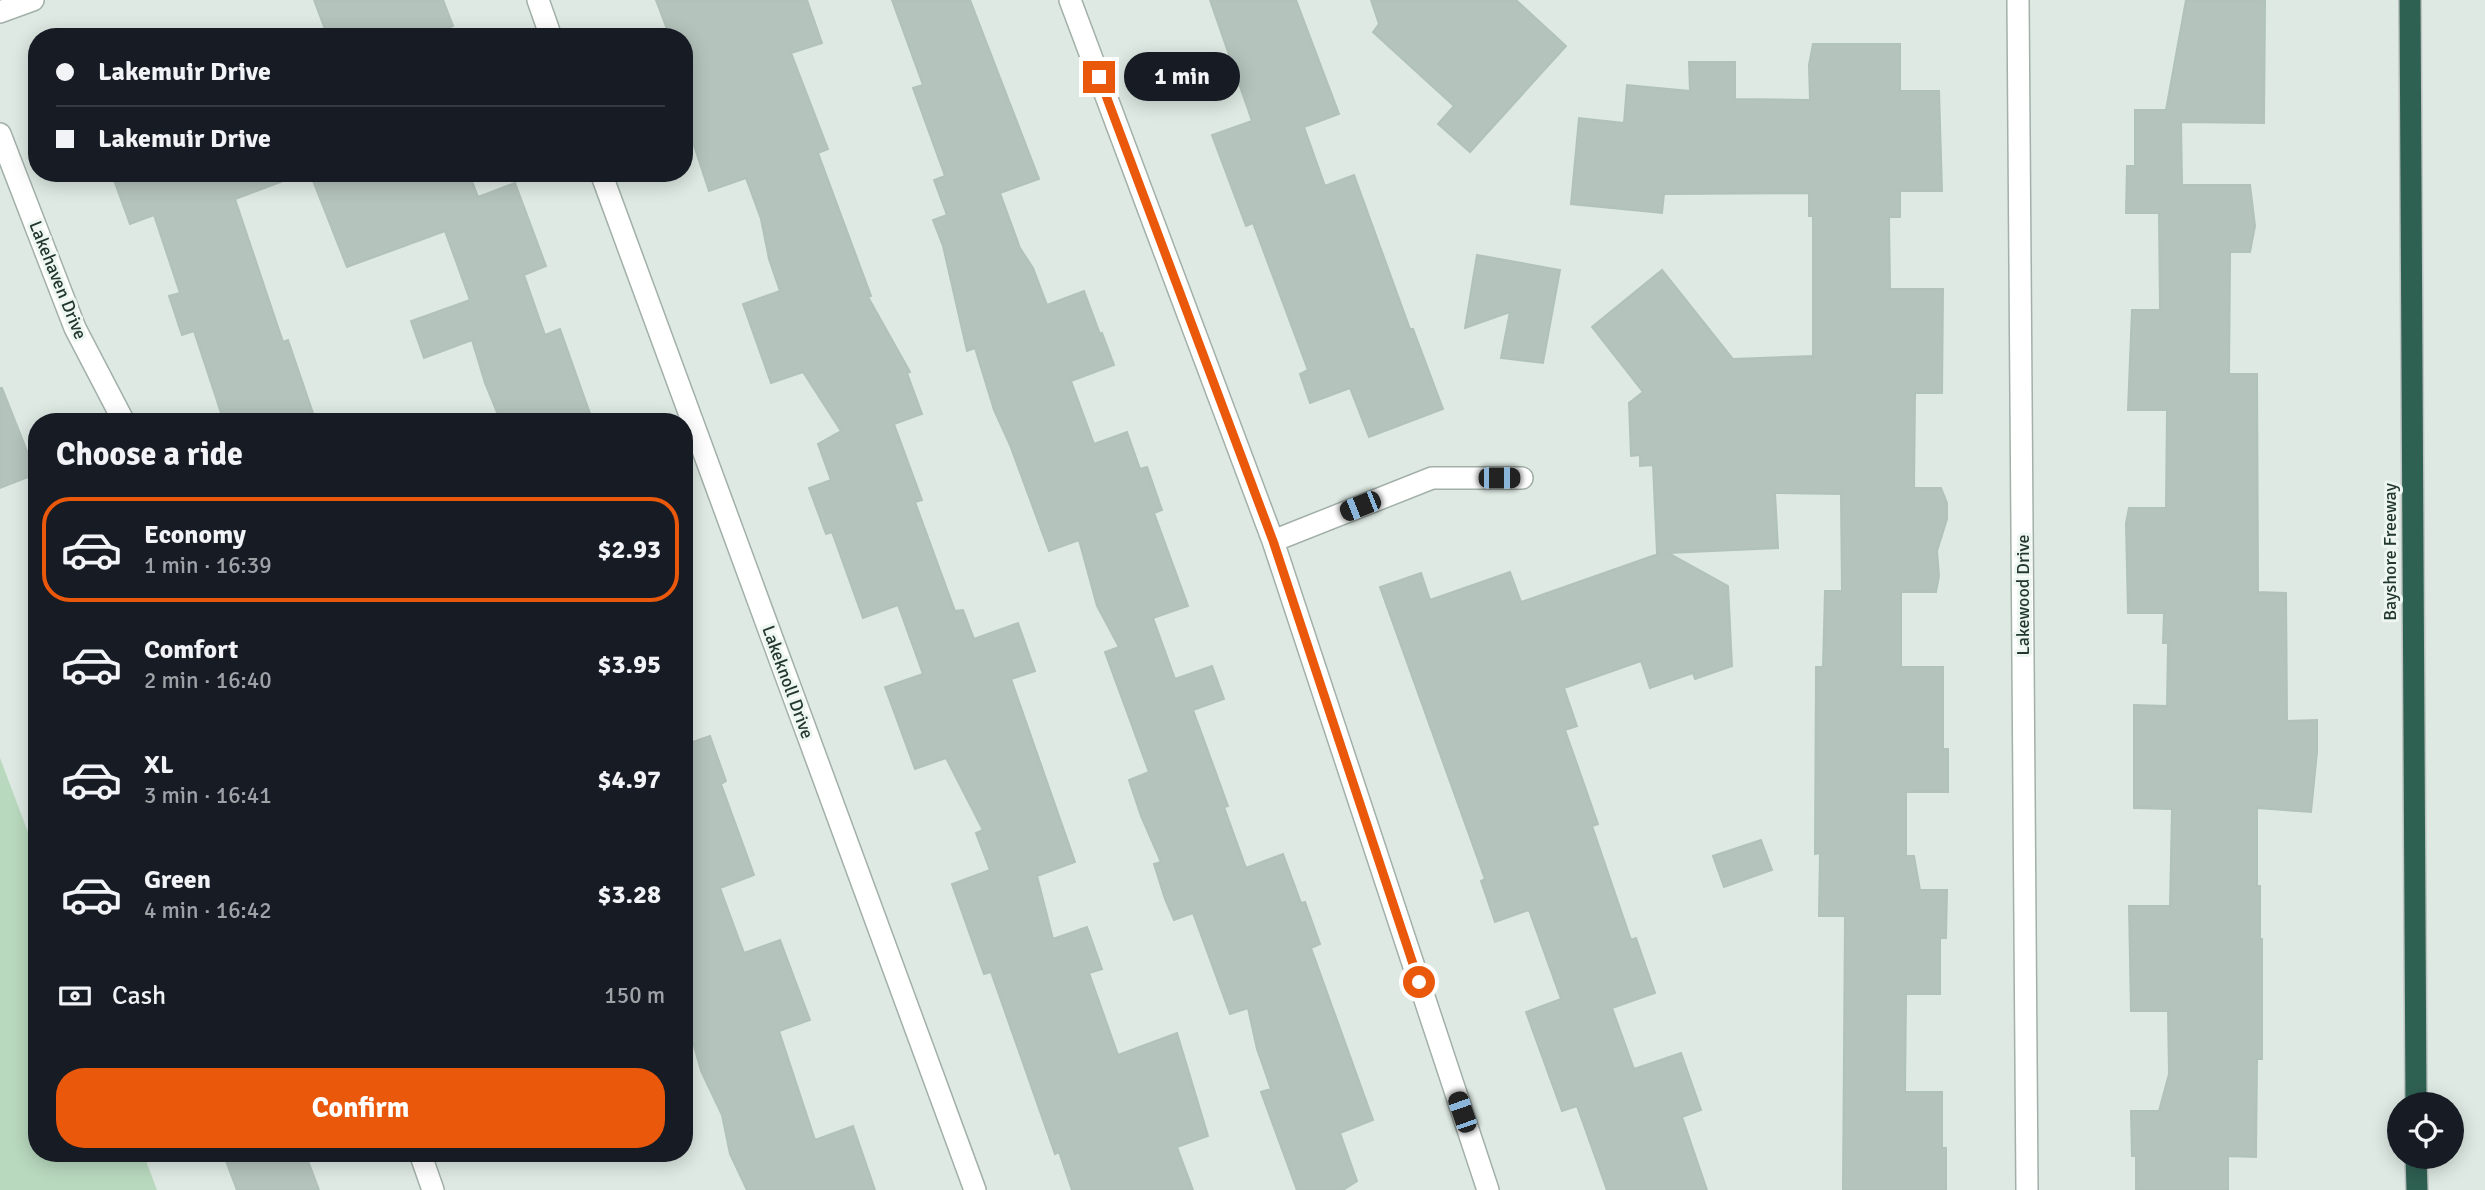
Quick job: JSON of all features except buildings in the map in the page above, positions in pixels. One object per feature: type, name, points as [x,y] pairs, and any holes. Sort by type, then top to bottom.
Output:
[{"type":"highway","name":"Bayshore Freeway","points":[[2410,0],[2416,1092]]},
{"type":"highway","points":[[2416,1169],[2417,1190]]},
{"type":"street","points":[[0,12],[33,0]]},
{"type":"street","points":[[538,0],[548,28]]},
{"type":"street","points":[[1070,0],[1273,541],[1488,1190]]},
{"type":"street","name":"Lakewood Drive","points":[[2018,0],[2027,1190]]},
{"type":"street","name":"Lakehaven Drive","points":[[0,134],[75,328],[119,413]]},
{"type":"street","name":"Lakeknoll Drive","points":[[604,182],[689,413]]},
{"type":"street","name":"Lakeknoll Drive","points":[[693,423],[975,1190]]},
{"type":"street","points":[[1273,541],[1432,478],[1522,478]]},
{"type":"street","points":[[423,1162],[433,1190]]},
{"type":"green space","points":[[0,758],[28,832],[28,1162],[146,1162],[157,1190],[0,1190]]},
{"type":"route","points":[[1099,77],[1273,541],[1419,982]]}]
